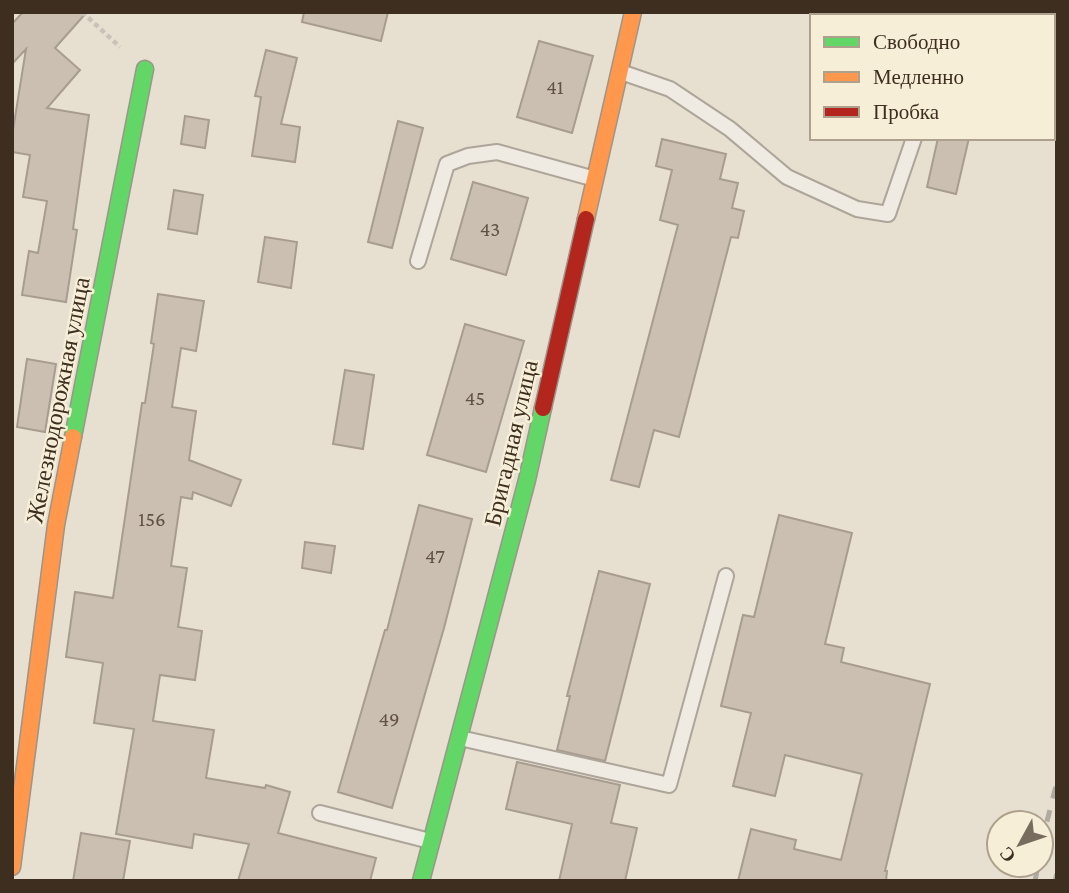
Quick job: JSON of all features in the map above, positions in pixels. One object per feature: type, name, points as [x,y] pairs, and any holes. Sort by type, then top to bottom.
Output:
[{"type":"street","name":"Бригадная улица","points":[[421,881],[527,480],[633,12]]},
{"type":"street","name":"Железнодорожная улица","points":[[12,867],[56,525],[145,69]]},
{"type":"lane","points":[[620,72],[670,89],[730,129],[787,177],[857,209],[888,214],[913,140]]},
{"type":"lane","points":[[418,261],[447,164],[468,156],[497,152],[595,179]]},
{"type":"lane","points":[[459,738],[668,785],[726,576]]},
{"type":"lane","points":[[320,813],[431,841]]},
{"type":"path","points":[[82,12],[145,69]]},
{"type":"building","points":[[23,12],[87,12],[55,48],[80,70],[47,108],[89,115],[73,229],[77,230],[66,302],[22,295],[29,251],[38,253],[47,201],[23,197],[30,155],[12,152],[12,136],[26,49],[12,64],[12,24]]},
{"type":"building","points":[[304,12],[388,12],[381,41],[302,22]]},
{"type":"building","points":[[539,41],[593,56],[572,133],[517,117]]},
{"type":"building","points":[[266,50],[297,58],[281,124],[300,127],[295,162],[252,156],[261,97],[255,96]]},
{"type":"building","points":[[185,116],[209,120],[205,148],[181,144]]},
{"type":"building","points":[[398,121],[423,128],[392,248],[368,242]]},
{"type":"building","points":[[662,139],[726,154],[720,179],[738,183],[732,208],[744,211],[738,238],[731,237],[679,437],[654,430],[639,487],[611,480],[678,225],[660,220],[672,170],[656,166]]},
{"type":"building","points":[[938,140],[969,140],[956,194],[927,187]]},
{"type":"building","points":[[473,182],[528,198],[506,275],[451,259]]},
{"type":"building","points":[[174,190],[203,195],[197,234],[168,229]]},
{"type":"building","points":[[265,237],[297,242],[291,288],[258,282]]},
{"type":"building","points":[[158,294],[204,301],[196,351],[181,348],[172,407],[196,411],[189,460],[241,480],[231,506],[193,492],[192,499],[181,497],[171,566],[187,568],[178,627],[202,631],[195,680],[160,675],[153,721],[214,730],[206,778],[265,788],[266,785],[290,792],[278,833],[376,858],[370,881],[238,881],[249,844],[194,834],[192,848],[116,834],[134,729],[94,723],[103,663],[66,657],[75,592],[113,598],[142,403],[145,403],[154,344],[151,343]]},
{"type":"building","points":[[465,324],[524,341],[486,472],[427,455]]},
{"type":"building","points":[[27,359],[56,364],[45,432],[17,427]]},
{"type":"building","points":[[345,370],[374,375],[363,449],[333,444]]},
{"type":"building","points":[[419,505],[472,519],[392,808],[338,792],[387,630]]},
{"type":"building","points":[[779,515],[852,533],[825,644],[844,648],[841,662],[930,684],[885,871],[886,881],[738,881],[751,829],[796,840],[794,849],[841,860],[862,774],[785,755],[775,796],[733,786],[751,713],[721,706],[743,615],[754,617]]},
{"type":"building","points":[[305,542],[335,546],[331,573],[302,568]]},
{"type":"building","points":[[599,571],[650,584],[605,761],[557,750],[570,696],[567,696]]},
{"type":"building","points":[[517,762],[620,785],[611,823],[637,828],[625,881],[559,881],[572,824],[506,809]]},
{"type":"building","points":[[81,833],[130,841],[123,881],[73,881]]},
{"type":"railway","points":[[1050,809],[1057,782]]},
{"type":"railway","points":[[1055,881],[1057,874]]},
{"type":"traffic: fast","points":[[73,437],[145,69]]},
{"type":"traffic: fast","points":[[421,881],[527,480],[543,408]]},
{"type":"traffic: slow","points":[[586,219],[633,12]]},
{"type":"traffic: slow","points":[[12,867],[56,525],[73,437]]},
{"type":"traffic: jam","points":[[543,408],[586,219]]}]
